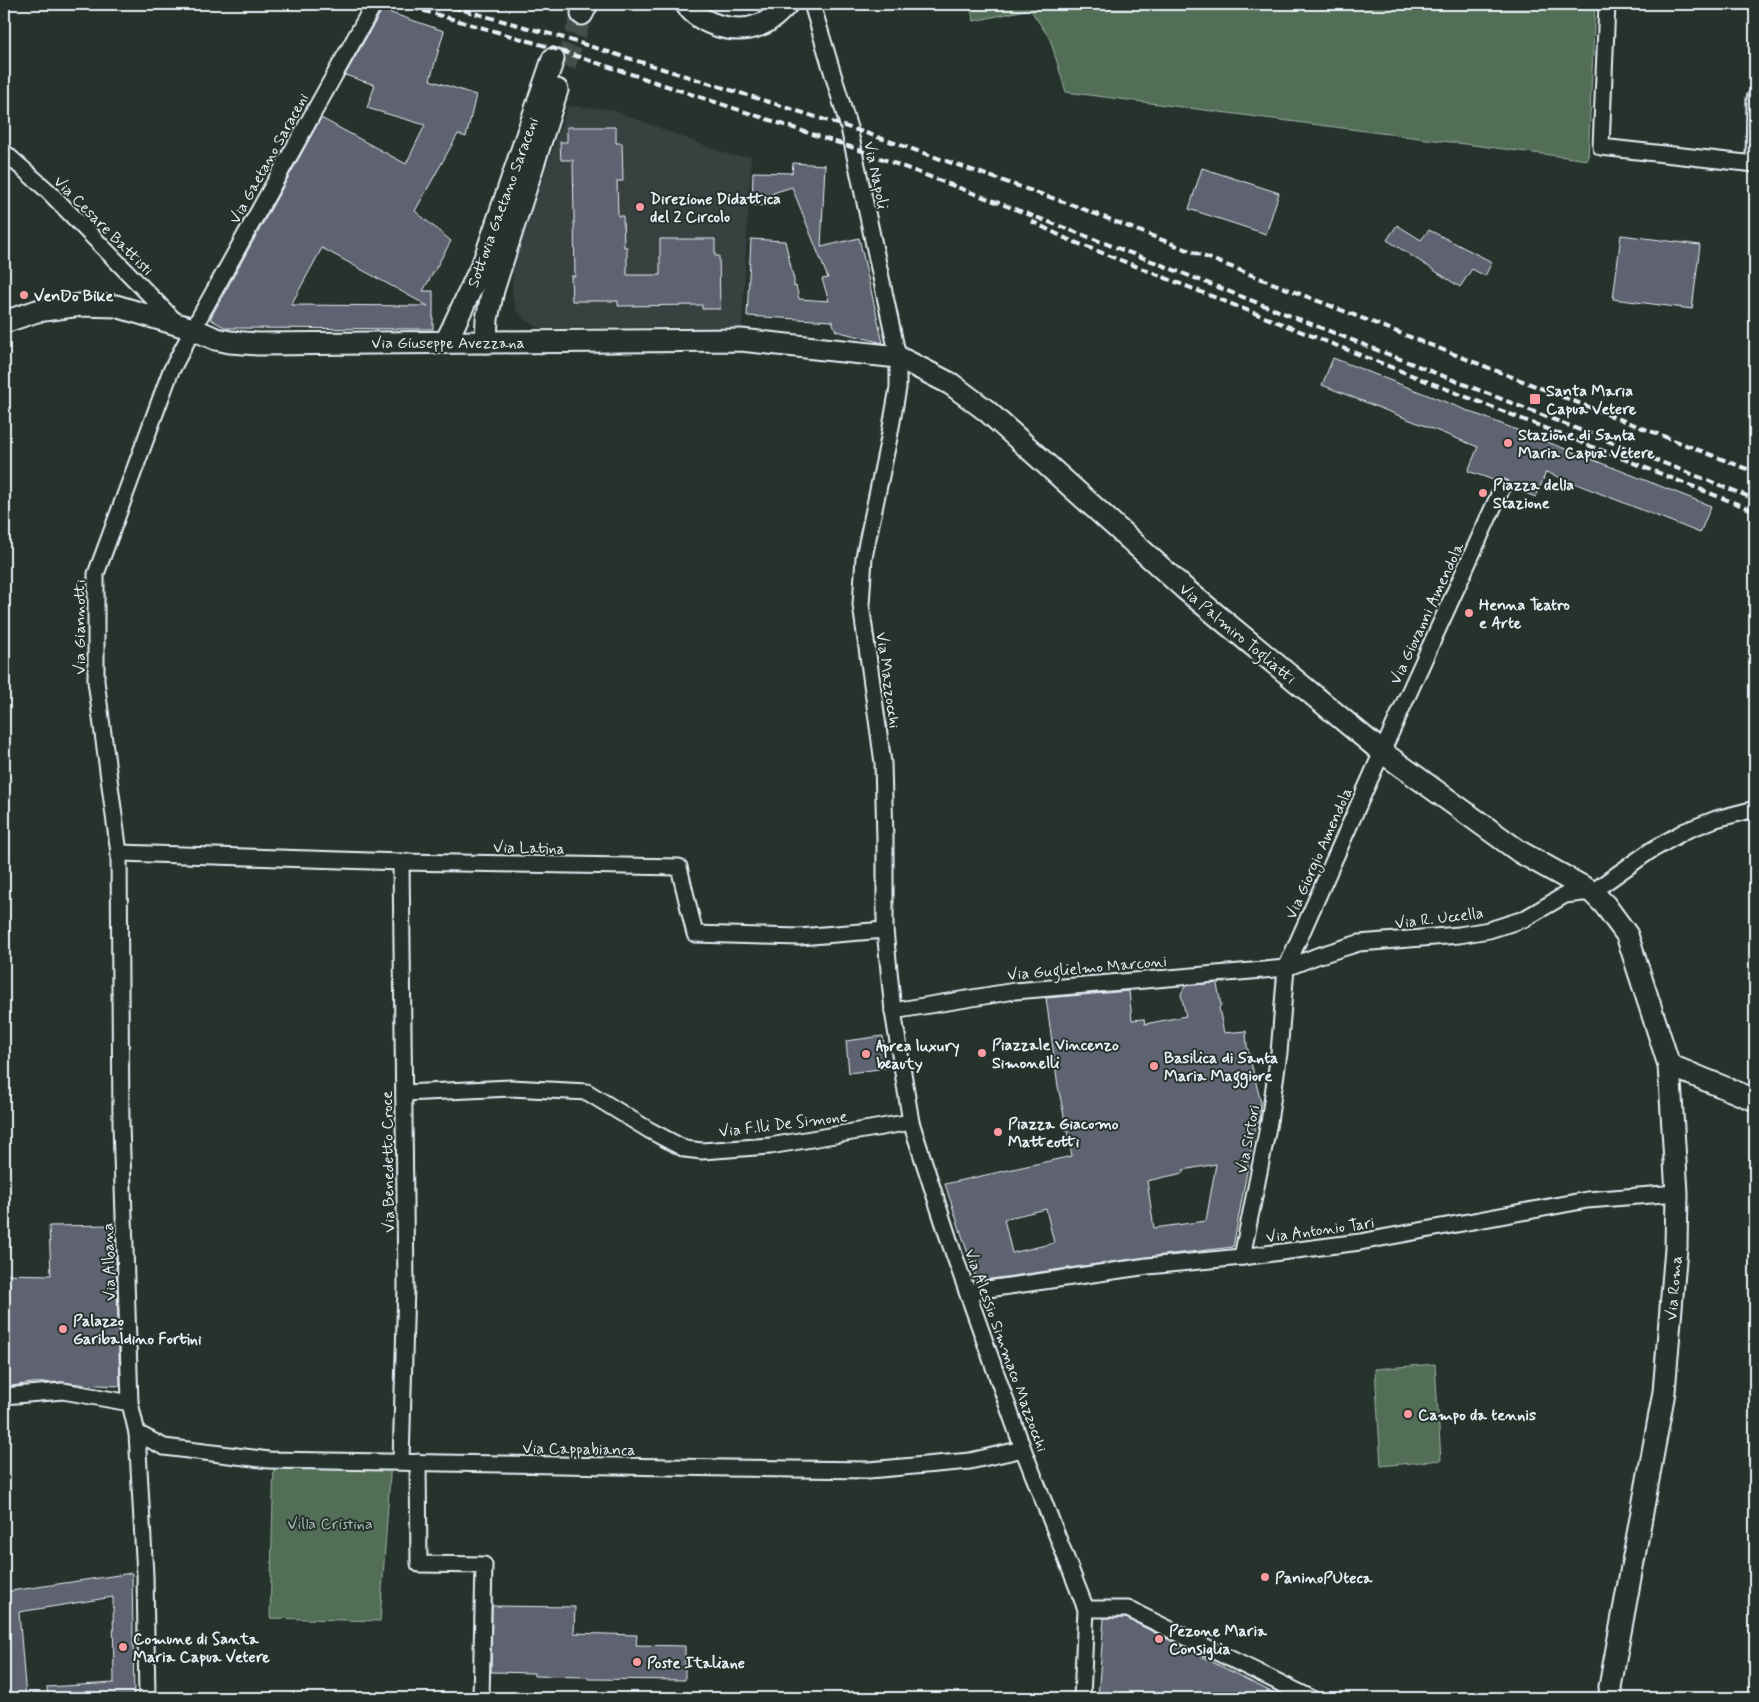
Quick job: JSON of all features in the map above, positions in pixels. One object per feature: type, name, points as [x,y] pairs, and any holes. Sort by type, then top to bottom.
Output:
[{"type":"street","name":"Via Gaetano Saraceni","points":[[185,327],[374,4]]},
{"type":"street","points":[[686,4],[703,19],[721,27],[738,29],[759,26],[773,18],[787,4]]},
{"type":"street","name":"Via Napoli","points":[[812,4],[849,128],[898,357]]},
{"type":"street","points":[[1607,4],[1601,147],[1755,164],[1755,98]]},
{"type":"street","name":"Sottovia Gaetano Saraceni","points":[[446,342],[484,261],[559,62],[493,290],[487,319],[486,342]]},
{"type":"street","name":"Via Cesare Battisti","points":[[4,152],[48,191],[185,327]]},
{"type":"street","name":"Via Giuseppe Avezzana","points":[[4,322],[37,311],[80,305],[116,306],[185,327],[216,339],[258,344],[741,340],[898,357]]},
{"type":"street","name":"Via Giannotti","points":[[119,853],[96,681],[96,574],[185,327]]},
{"type":"street","name":"Via Palmiro Togliatti","points":[[898,357],[951,384],[986,411],[1185,589],[1382,752],[1520,852],[1592,892]]},
{"type":"street","name":"Via Mazzocchi","points":[[892,1011],[885,930],[886,839],[883,763],[861,604],[864,556],[898,388],[898,357]]},
{"type":"street","name":"Via Giovanni Amendola","points":[[1382,752],[1502,488]]},
{"type":"street","name":"Via Giorgio Amendola","points":[[1286,968],[1382,752]]},
{"type":"street","points":[[1592,892],[1650,851],[1685,831],[1716,819],[1755,809]]},
{"type":"street","name":"Via Latina","points":[[119,853],[401,862],[679,867],[694,934],[799,937],[885,930]]},
{"type":"street","name":"Via Albana","points":[[119,853],[121,1124],[130,1403],[137,1433],[145,1575],[147,1698]]},
{"type":"street","name":"Via Benedetto Croce","points":[[401,862],[406,1286],[401,1462]]},
{"type":"street","name":"Via R. Uccella","points":[[1286,968],[1359,943],[1460,936],[1490,930],[1524,919],[1565,895],[1592,892]]},
{"type":"street","name":"Via Roma","points":[[1592,892],[1627,935],[1669,1065],[1677,1193],[1676,1248],[1664,1392],[1610,1687],[1611,1698]]},
{"type":"street","name":"Via Guglielmo Marconi","points":[[892,1011],[1015,991],[1286,968]]},
{"type":"street","name":"Via Sirtori","points":[[1242,1257],[1269,1122],[1286,968]]},
{"type":"street","name":"Via Alessio Simmaco Mazzocchi","points":[[892,1011],[911,1122],[951,1246],[1023,1449],[1086,1609],[1082,1698]]},
{"type":"street","points":[[1669,1065],[1755,1100]]},
{"type":"street","name":"Via F.lli De Simone","points":[[404,1093],[511,1088],[587,1092],[649,1130],[685,1149],[702,1151],[770,1146],[911,1122]]},
{"type":"street","name":"Via Antonio Tari","points":[[967,1292],[1148,1266],[1242,1257],[1360,1242],[1587,1200],[1677,1193]]},
{"type":"street","points":[[4,1396],[63,1391],[130,1403]]},
{"type":"street","name":"Via Cappabianca","points":[[137,1433],[164,1447],[269,1460],[869,1470],[970,1461],[1023,1449]]},
{"type":"street","points":[[418,1462],[419,1564],[484,1565],[481,1698]]},
{"type":"street","points":[[1086,1609],[1128,1609],[1311,1698]]},
{"type":"shaded area","name":"Direzione Didattica del 2 Circolo","points":[[568,106],[610,109],[732,156],[751,156],[742,327],[539,328],[526,320],[516,310],[512,295],[515,258]]},
{"type":"green space","points":[[969,4],[1595,4],[1588,160],[1066,92],[1050,39],[1030,9],[974,21]]},
{"type":"green space","name":"Campo da tennis","points":[[1435,1364],[1441,1460],[1381,1466],[1375,1369]]},
{"type":"green space","name":"Villa Cristina","points":[[274,1460],[391,1461],[380,1621],[270,1618]]},
{"type":"building","points":[[382,10],[444,31],[430,80],[476,95],[466,137],[458,134],[415,211],[451,241],[423,291],[433,291],[433,329],[226,328],[210,319],[321,118],[406,164],[425,125],[367,108],[375,85],[345,75]],"holes":[[[322,248],[428,306],[291,305]]]},
{"type":"building","points":[[567,127],[616,127],[616,143],[622,143],[623,181],[617,181],[618,216],[623,216],[624,247],[627,247],[627,275],[660,275],[660,239],[715,239],[715,256],[719,256],[720,309],[702,309],[702,305],[618,306],[618,301],[572,301],[571,276],[575,276],[573,160],[561,160],[560,142],[567,142]]},
{"type":"building","points":[[793,163],[825,165],[821,247],[859,238],[883,343],[836,331],[832,321],[747,316],[751,239],[785,241],[794,287],[796,286],[799,299],[829,301],[822,279],[828,278],[792,187],[773,193],[776,206],[752,205],[753,172],[792,173]]},
{"type":"building","points":[[1202,168],[1279,193],[1266,234],[1189,209]]},
{"type":"building","points":[[1397,225],[1421,240],[1429,230],[1492,262],[1485,276],[1472,269],[1460,287],[1387,240]]},
{"type":"building","points":[[1621,235],[1700,245],[1692,309],[1613,299]]},
{"type":"building","name":"Stazione di Santa Maria Capua Vetere","points":[[1333,358],[1711,506],[1700,533],[1546,472],[1536,497],[1511,488],[1510,483],[1505,479],[1496,481],[1468,471],[1478,447],[1322,385]]},
{"type":"building","points":[[1217,984],[1224,1033],[1246,1031],[1247,1046],[1261,1103],[1259,1122],[1256,1123],[1233,1247],[977,1281],[945,1184],[1072,1156],[1058,1086],[1046,998],[1129,991],[1132,1020],[1144,1019],[1145,1024],[1186,1016],[1181,994],[1185,986]],"holes":[[[1216,1164],[1206,1221],[1154,1228],[1147,1181],[1183,1173],[1183,1170]],[[1046,1209],[1054,1243],[1012,1253],[1004,1219]]]},
{"type":"building","name":"Aprea luxury beauty","points":[[883,1036],[886,1068],[849,1073],[846,1041]]},
{"type":"building","name":"Palazzo Garibaldino Fortini","points":[[115,1225],[120,1386],[62,1382],[32,1383],[4,1387],[4,1274],[51,1275],[49,1226]]},
{"type":"building","name":"Comune di Santa Maria Capua Vetere","points":[[132,1573],[134,1698],[48,1698],[47,1687],[114,1683],[113,1597],[19,1612],[26,1698],[4,1698],[4,1592]]},
{"type":"building","points":[[492,1606],[575,1607],[574,1633],[637,1635],[636,1645],[685,1646],[685,1680],[588,1679],[588,1677],[534,1676],[534,1673],[491,1672]]},
{"type":"building","points":[[1104,1618],[1126,1618],[1283,1698],[1098,1698]]},
{"type":"tunnel","points":[[565,66],[582,14]]},
{"type":"railway","points":[[400,4],[546,46],[854,148],[1149,260],[1755,499]]},
{"type":"railway","points":[[441,4],[554,35],[769,102],[866,133],[1078,207],[1755,472]]},
{"type":"railway","points":[[1031,221],[1067,239],[1755,511]]},
{"type":"place","name":"Direzione Didattica del 2 Circolo","points":[[640,207]]},
{"type":"place","name":"VenDo Bike","points":[[24,295]]},
{"type":"place","name":"Santa Maria Capua Vetere","points":[[1535,399]]},
{"type":"place","name":"Stazione di Santa Maria Capua Vetere","points":[[1508,443]]},
{"type":"place","name":"Piazza della Stazione","points":[[1483,493]]},
{"type":"place","name":"Henna Teatro e Arte","points":[[1469,613]]},
{"type":"place","name":"Piazzale Vincenzo Simonelli","points":[[982,1053]]},
{"type":"place","name":"Aprea luxury beauty","points":[[866,1054]]},
{"type":"place","name":"Basilica di Santa Maria Maggiore","points":[[1154,1066]]},
{"type":"place","name":"Piazza Giacomo Matteotti","points":[[998,1132]]},
{"type":"place","name":"Palazzo Garibaldino Fortini","points":[[63,1329]]},
{"type":"place","name":"Campo da tennis","points":[[1408,1414]]},
{"type":"place","name":"PaninoPUteca","points":[[1265,1577]]},
{"type":"place","name":"Pezone Maria Consiglia","points":[[1159,1639]]},
{"type":"place","name":"Comune di Santa Maria Capua Vetere","points":[[123,1647]]},
{"type":"place","name":"Poste Italiane","points":[[637,1662]]}]
